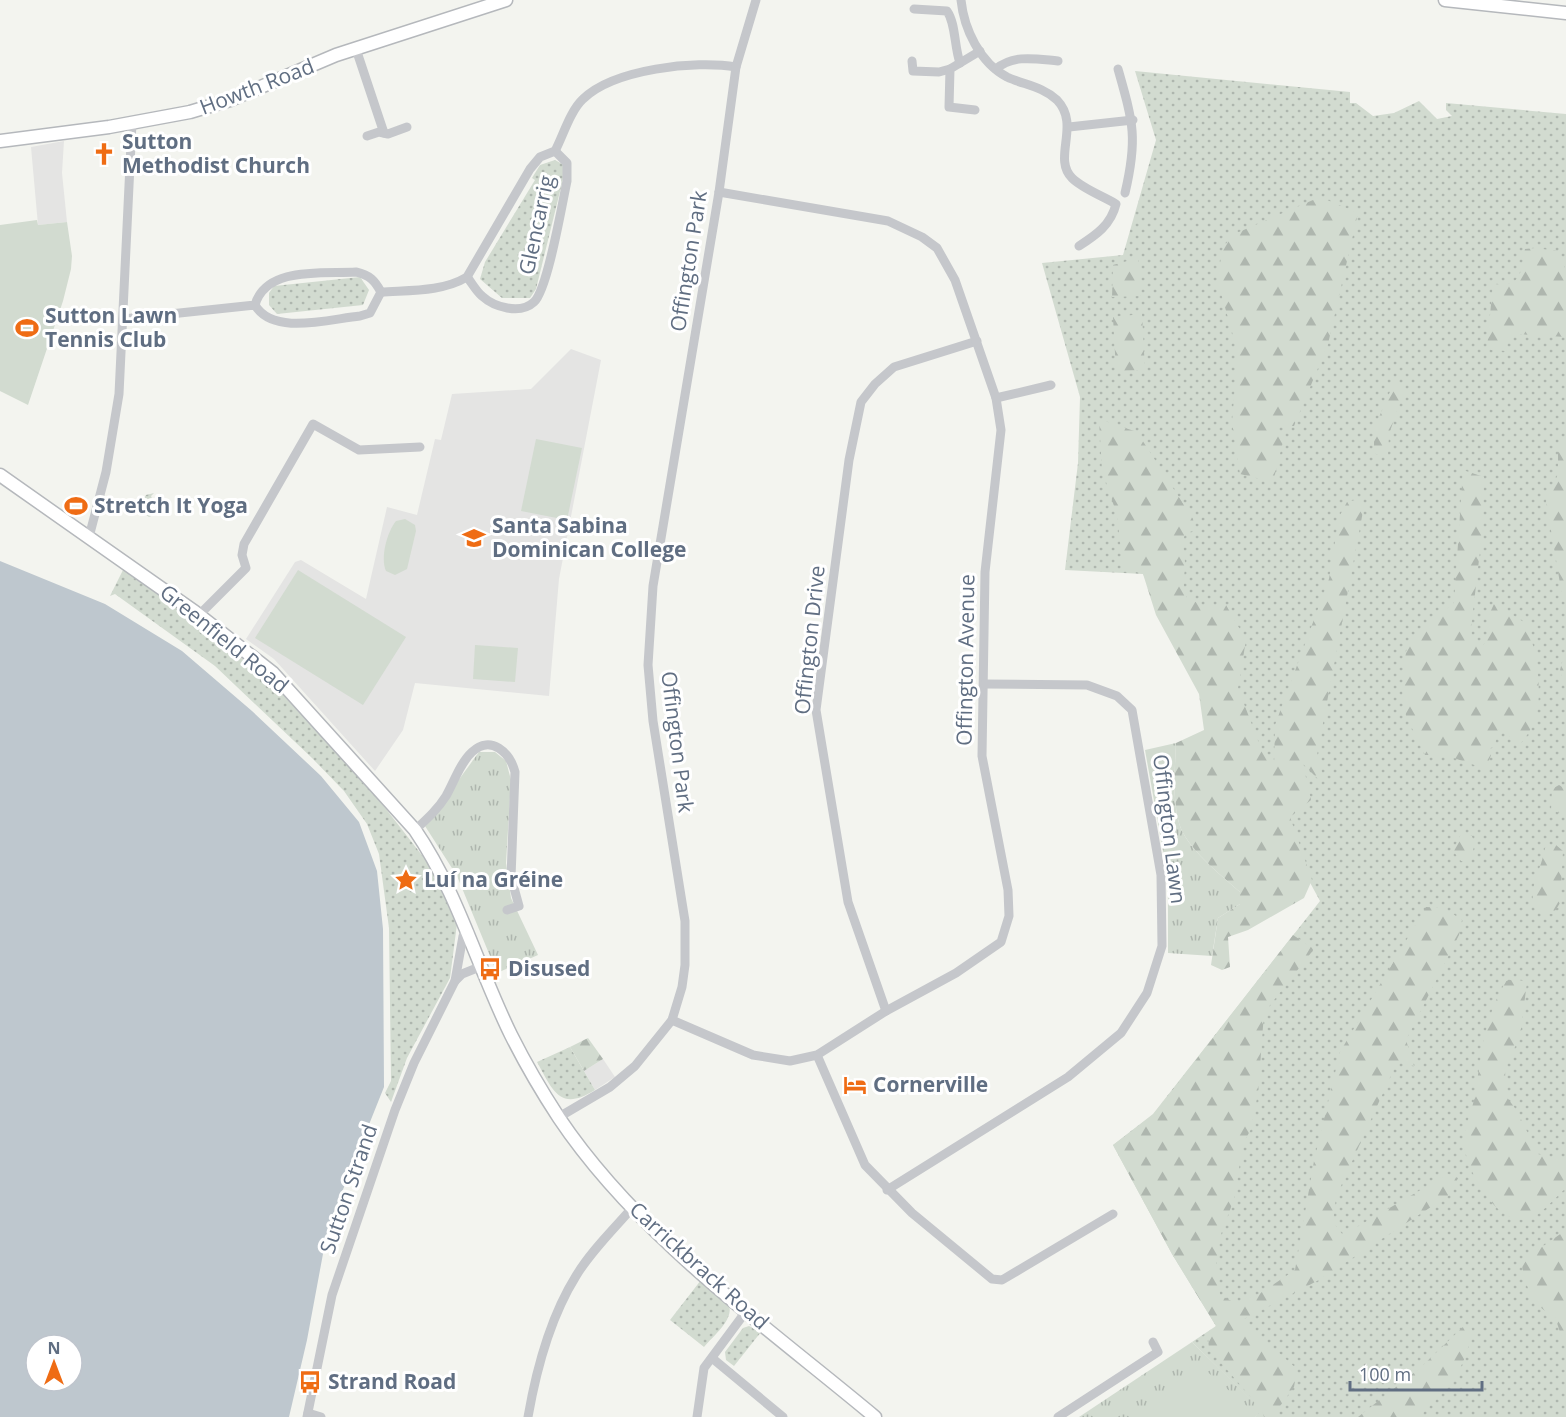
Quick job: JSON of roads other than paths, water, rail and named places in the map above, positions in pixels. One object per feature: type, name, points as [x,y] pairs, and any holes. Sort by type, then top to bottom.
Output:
[{"type":"main road","name":"Howth Road","points":[[0,141],[132,123],[190,112],[230,100],[356,49],[506,0]]},
{"type":"main road","points":[[1445,0],[1566,13]]},
{"type":"main road","name":"Greenfield Road","points":[[0,475],[199,615],[273,673],[415,830],[441,869],[469,932]]},
{"type":"main road","name":"Carrickbrack Road","points":[[469,932],[511,1035],[558,1117],[593,1163],[632,1208],[677,1252],[875,1417]]},
{"type":"street","name":"Offington Park","points":[[558,1117],[610,1087],[635,1066],[672,1020],[685,965],[685,921],[652,721],[648,665],[653,586],[718,192],[736,68],[756,0]]},
{"type":"street","points":[[961,0],[962,15],[980,51],[996,69],[1007,77],[1040,88],[1057,100],[1069,127],[1064,163],[1072,178],[1116,204],[1114,213],[1101,232],[1079,246]]},
{"type":"street","points":[[914,9],[947,11],[952,19],[954,46],[960,63]]},
{"type":"street","points":[[356,49],[384,133]]},
{"type":"street","points":[[912,61],[913,71],[939,72],[950,69],[980,51]]},
{"type":"street","points":[[996,69],[1005,61],[1020,58],[1058,61]]},
{"type":"street","name":"Glencarrig","points":[[555,152],[567,163],[567,181],[543,284],[533,303],[518,309],[499,306],[481,296],[467,277],[530,169],[540,157],[555,152],[581,100],[600,86],[664,67],[704,63],[736,68]]},
{"type":"street","points":[[950,69],[949,107],[975,110]]},
{"type":"street","points":[[1118,69],[1133,120],[1134,157],[1125,193]]},
{"type":"street","points":[[1069,127],[1133,120]]},
{"type":"street","points":[[88,537],[106,472],[116,418],[132,123]]},
{"type":"street","points":[[366,136],[407,127]]},
{"type":"street","name":"Offington Avenue","points":[[672,1020],[753,1055],[790,1061],[817,1055],[886,1011],[956,973],[1001,942],[1009,916],[1008,890],[982,756],[985,684],[985,572],[1001,430],[996,398],[955,280],[937,248],[922,237],[888,221],[718,192]]},
{"type":"street","points":[[357,272],[366,274],[376,282],[381,292],[370,313],[360,316],[281,324],[261,315],[255,305],[259,293],[267,284],[282,277],[357,272]]},
{"type":"street","points":[[381,292],[434,288],[456,284],[467,277]]},
{"type":"street","points":[[123,319],[255,305]]},
{"type":"street","name":"Offington Drive","points":[[886,1011],[848,902],[816,710],[848,472],[861,402],[875,384],[894,368],[977,341]]},
{"type":"street","points":[[996,398],[1051,385]]},
{"type":"street","points":[[199,615],[246,568],[242,555],[243,544],[314,424],[358,450],[420,447]]},
{"type":"street","name":"Offington Lawn","points":[[887,1190],[1068,1077],[1121,1033],[1147,993],[1162,946],[1161,875],[1132,710],[1117,696],[1087,685],[985,684]]},
{"type":"street","points":[[415,830],[433,813],[445,797],[470,754],[485,746],[504,750],[510,756],[515,772],[511,877],[519,906],[507,910]]},
{"type":"street","name":"Sutton Strand","points":[[308,1415],[332,1295],[395,1110],[414,1063],[455,981],[463,936],[469,932]]},
{"type":"street","points":[[455,981],[462,974],[482,966]]},
{"type":"street","points":[[817,1055],[865,1165],[887,1190],[982,1273],[992,1279],[1002,1280],[1113,1214]]},
{"type":"street","points":[[528,1417],[554,1326],[576,1276],[598,1246],[632,1208]]},
{"type":"street","points":[[698,1417],[704,1368],[747,1310]]},
{"type":"street","points":[[1058,1417],[1158,1352],[1153,1342]]},
{"type":"street","points":[[712,1358],[783,1417]]},
{"type":"street","points":[[308,1415],[321,1417]]},
{"type":"place","name":"Sutton Methodist Church","points":[[104,154]]},
{"type":"place","name":"Sutton Lawn Tennis Club","points":[[27,328]]},
{"type":"place","name":"Stretch It Yoga","points":[[76,506]]},
{"type":"place","name":"Santa Sabina Dominican College","points":[[474,538]]},
{"type":"place","name":"Luí na Gréine","points":[[406,880]]},
{"type":"place","name":"Disused","points":[[490,969]]},
{"type":"place","name":"Cornerville","points":[[855,1085]]},
{"type":"place","name":"Strand Road","points":[[310,1382]]}]
